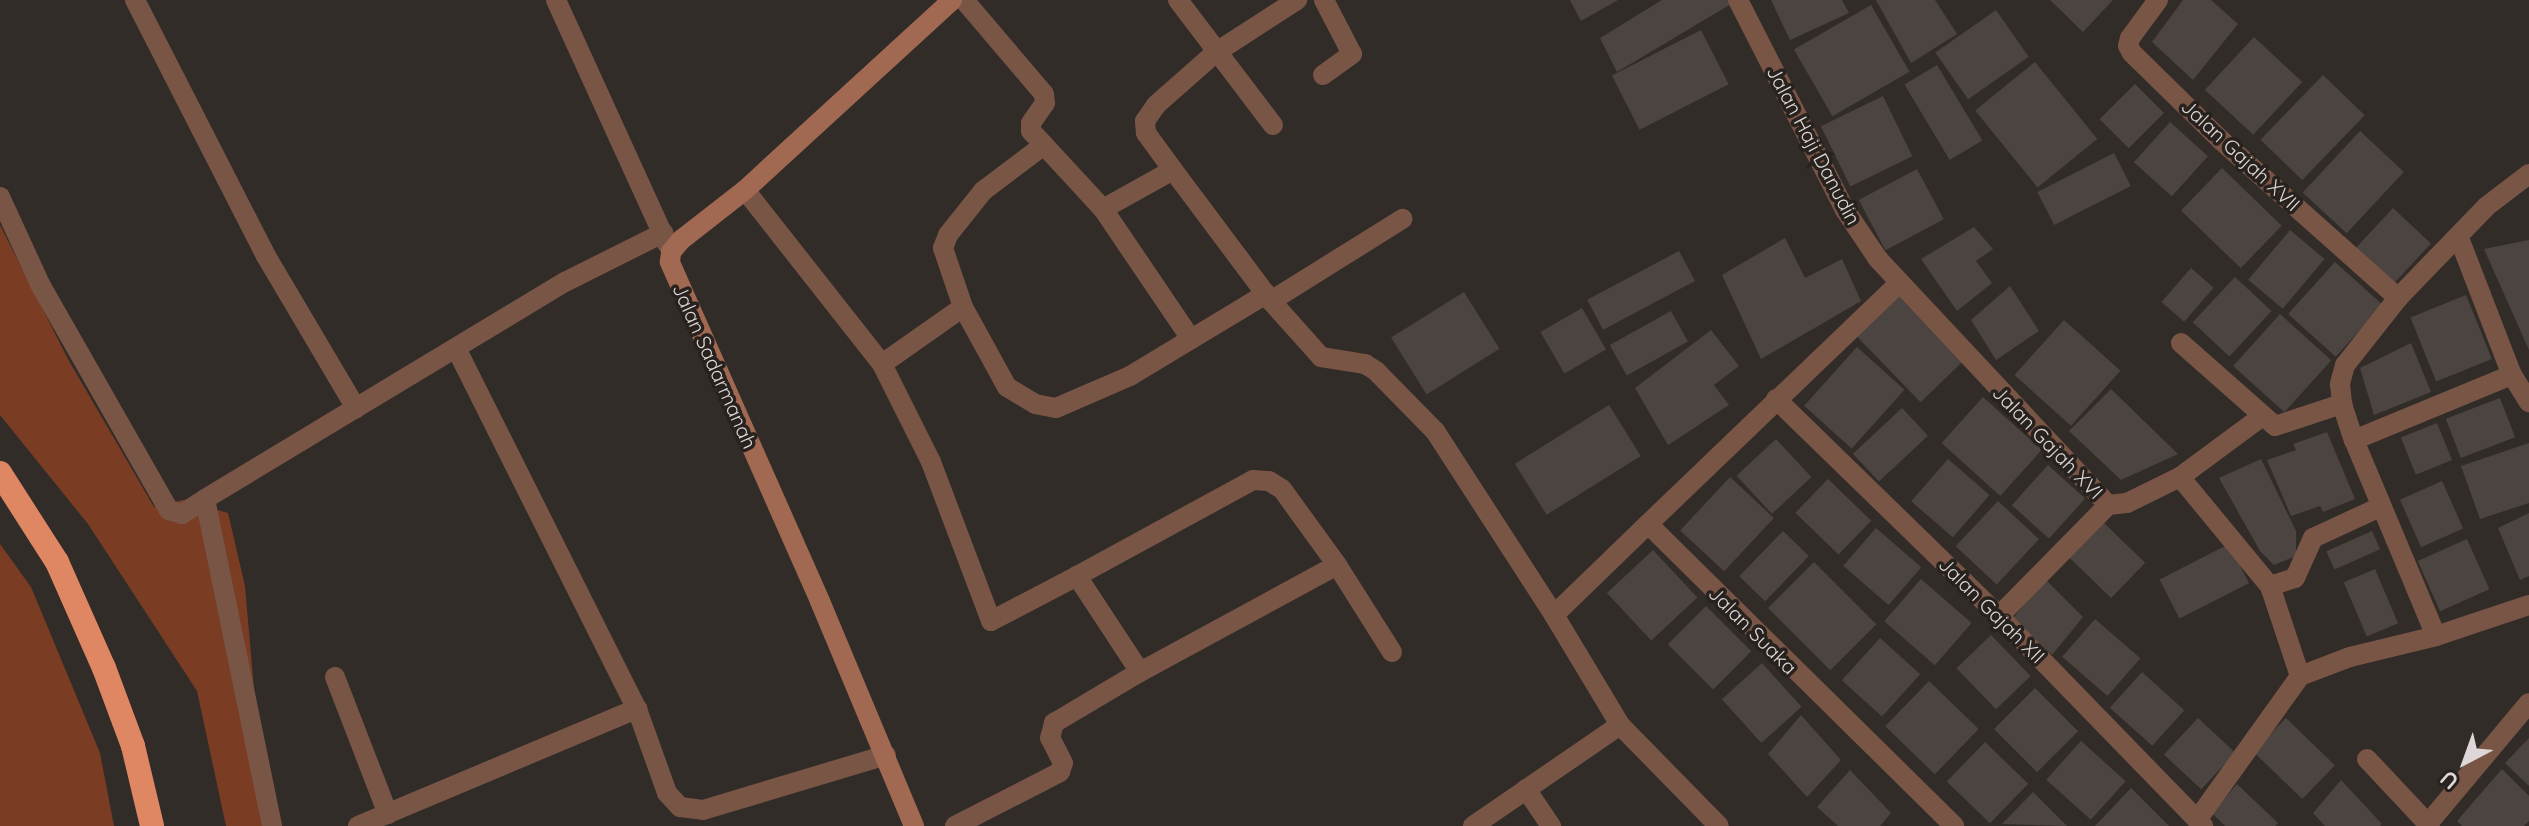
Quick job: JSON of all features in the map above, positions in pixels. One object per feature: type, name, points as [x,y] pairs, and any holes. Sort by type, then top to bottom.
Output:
[{"type":"highway","points":[[0,473],[57,562],[104,668],[133,746],[152,826]]},
{"type":"main road","points":[[667,242],[745,190],[952,0]]},
{"type":"main road","name":"Jalan Sadarmanah","points":[[667,242],[672,269],[886,755],[914,826]]},
{"type":"street","points":[[135,0],[266,256],[356,408]]},
{"type":"street","points":[[0,197],[41,286],[169,510],[182,514],[565,282],[667,242],[556,0]]},
{"type":"street","points":[[964,0],[1044,94],[1045,103],[1031,123],[1031,131],[1103,209],[1191,339]]},
{"type":"street","points":[[1178,0],[1215,53],[1273,125]]},
{"type":"street","points":[[1297,0],[1215,53],[1156,105],[1145,121],[1146,133],[1269,298],[1321,357],[1365,364],[1376,371],[1435,431],[1554,615],[1620,725],[1719,826]]},
{"type":"street","points":[[1323,75],[1352,54],[1324,0]]},
{"type":"street","name":"Jalan Haji Danudin","points":[[1738,0],[1845,210],[1899,283]]},
{"type":"street","name":"Jalan Gajah XVII","points":[[2158,0],[2130,38],[2128,46],[2132,53],[2222,141],[2398,298]]},
{"type":"street","points":[[1044,145],[983,191],[948,235],[943,248],[963,307],[1007,387],[1035,404],[1056,408],[1130,376],[1402,219]]},
{"type":"street","points":[[1103,209],[1173,170]]},
{"type":"street","points":[[2436,636],[2354,440],[2342,404],[2341,374],[2398,298],[2504,190],[2529,174]]},
{"type":"street","points":[[745,190],[882,364],[931,462],[991,621],[1253,480],[1269,481],[1282,489],[1337,565],[1392,652]]},
{"type":"street","points":[[2459,238],[2512,375],[2529,402]]},
{"type":"street","points":[[1554,615],[1899,283]]},
{"type":"street","name":"Jalan Gajah XVI","points":[[1899,283],[2108,505],[2127,503],[2180,477],[2261,417]]},
{"type":"street","points":[[882,364],[963,307]]},
{"type":"street","points":[[2181,343],[2261,417],[2280,427],[2342,404]]},
{"type":"street","points":[[456,348],[637,709],[667,793],[680,807],[703,810],[886,755]]},
{"type":"street","points":[[2354,440],[2512,375]]},
{"type":"street","name":"Jalan Gajah XII","points":[[1776,399],[1999,616],[2200,823]]},
{"type":"street","points":[[2180,477],[2270,586],[2300,676]]},
{"type":"street","points":[[205,499],[272,826]]},
{"type":"street","points":[[1999,616],[2108,505]]},
{"type":"street","points":[[2270,586],[2295,578],[2313,538],[2380,507]]},
{"type":"street","name":"Jalan Suaka","points":[[1648,524],[1757,636],[1954,826]]},
{"type":"street","points":[[955,826],[1060,772],[1063,763],[1050,738],[1054,723],[1140,672],[1337,565]]},
{"type":"street","points":[[1077,576],[1140,672]]},
{"type":"street","points":[[2200,823],[2300,676],[2350,657],[2436,636],[2529,605]]},
{"type":"street","points":[[335,677],[388,814]]},
{"type":"street","points":[[2367,759],[2428,825],[2529,703]]},
{"type":"street","points":[[358,826],[637,709]]},
{"type":"street","points":[[1473,826],[1620,725]]},
{"type":"street","points":[[1526,789],[1551,826]]},
{"type":"shaded area","points":[[0,225],[69,361],[154,507],[183,500],[228,513],[245,586],[266,826],[226,826],[197,691],[88,524],[0,415]]},
{"type":"shaded area","points":[[0,544],[31,587],[100,753],[114,826],[0,826]]},
{"type":"building","points":[[1570,0],[1618,0],[1581,21]]},
{"type":"building","points":[[1662,0],[1729,0],[1731,4],[1617,72],[1600,38]]},
{"type":"building","points":[[1771,0],[1842,0],[1849,13],[1790,40]]},
{"type":"building","points":[[1876,0],[1935,0],[1957,34],[1911,63]]},
{"type":"building","points":[[2050,0],[2113,0],[2083,32]]},
{"type":"building","points":[[2183,0],[2211,0],[2238,24],[2193,80],[2152,42]]},
{"type":"building","points":[[1871,5],[1910,72],[1832,116],[1794,50]]},
{"type":"building","points":[[1996,10],[2029,57],[1968,99],[1935,52]]},
{"type":"building","points":[[1701,30],[1729,84],[1640,130],[1612,75]]},
{"type":"building","points":[[2254,37],[2302,82],[2253,135],[2205,90]]},
{"type":"building","points":[[2035,62],[2097,139],[2037,187],[1975,110]]},
{"type":"building","points":[[1937,65],[1982,140],[1950,160],[1904,85]]},
{"type":"building","points":[[2323,75],[2365,115],[2302,180],[2260,140]]},
{"type":"building","points":[[2135,84],[2164,113],[2129,148],[2100,119]]},
{"type":"building","points":[[1883,96],[1912,156],[1850,186],[1821,126]]},
{"type":"building","points":[[2170,122],[2208,156],[2172,196],[2134,162]]},
{"type":"building","points":[[2360,131],[2404,172],[2347,233],[2303,192]]},
{"type":"building","points":[[2114,153],[2131,186],[2054,225],[2037,192]]},
{"type":"building","points":[[2222,168],[2282,226],[2241,268],[2181,210]]},
{"type":"building","points":[[1917,169],[1944,219],[1885,250],[1859,200]]},
{"type":"building","points":[[2393,208],[2431,243],[2392,285],[2354,250]]},
{"type":"building","points":[[1974,227],[1993,249],[1976,261],[1992,283],[1957,311],[1921,259]]},
{"type":"building","points":[[2290,230],[2324,259],[2283,309],[2248,280]]},
{"type":"building","points":[[1785,238],[1805,278],[1842,259],[1861,301],[1761,359],[1722,275]]},
{"type":"building","points":[[2529,240],[2529,350],[2484,249]]},
{"type":"building","points":[[1679,251],[1695,281],[1603,330],[1587,300]]},
{"type":"building","points":[[2335,262],[2383,305],[2336,357],[2288,314]]},
{"type":"building","points":[[2191,268],[2214,288],[2184,322],[2161,302]]},
{"type":"building","points":[[2235,277],[2272,311],[2229,356],[2193,322]]},
{"type":"building","points":[[2010,286],[2039,331],[1996,360],[1971,320]]},
{"type":"building","points":[[1464,292],[1500,349],[1427,394],[1391,338]]},
{"type":"building","points":[[1897,293],[1963,361],[1921,402],[1855,334]]},
{"type":"building","points":[[2466,295],[2492,359],[2436,381],[2410,317]]},
{"type":"building","points":[[1582,308],[1606,350],[1564,374],[1540,332]]},
{"type":"building","points":[[1671,311],[1688,342],[1627,376],[1610,345]]},
{"type":"building","points":[[2280,314],[2331,360],[2284,412],[2233,366]]},
{"type":"building","points":[[2064,320],[2120,371],[2071,426],[2014,375]]},
{"type":"building","points":[[1711,330],[1739,366],[1714,385],[1729,405],[1668,445],[1635,388]]},
{"type":"building","points":[[2411,343],[2431,392],[2374,415],[2360,368]]},
{"type":"building","points":[[1857,347],[1905,390],[1852,449],[1804,406]]},
{"type":"building","points":[[2111,389],[2178,454],[2121,480],[2069,431]]},
{"type":"building","points":[[1983,397],[2042,450],[2000,496],[1942,443]]},
{"type":"building","points":[[2500,398],[2515,437],[2461,458],[2446,419]]},
{"type":"building","points":[[1609,405],[1641,456],[1547,515],[1515,464]]},
{"type":"building","points":[[1902,408],[1928,436],[1879,481],[1853,454]]},
{"type":"building","points":[[2437,423],[2452,460],[2416,475],[2401,438]]},
{"type":"building","points":[[2327,432],[2355,499],[2323,512],[2320,506],[2291,516],[2267,460],[2296,450],[2293,444]]},
{"type":"building","points":[[1776,439],[1811,477],[1772,514],[1737,476]]},
{"type":"building","points":[[2529,443],[2529,503],[2480,519],[2461,466]]},
{"type":"building","points":[[1948,459],[1990,495],[1953,537],[1911,501]]},
{"type":"building","points":[[2261,459],[2296,531],[2296,556],[2274,565],[2260,551],[2219,478]]},
{"type":"building","points":[[2048,465],[2085,498],[2049,539],[2012,505]]},
{"type":"building","points":[[1730,477],[1774,518],[1724,571],[1680,530]]},
{"type":"building","points":[[1828,479],[1871,521],[1839,554],[1795,513]]},
{"type":"building","points":[[2442,481],[2463,529],[2421,547],[2400,500]]},
{"type":"building","points":[[1998,501],[2039,539],[1997,585],[1956,546]]},
{"type":"building","points":[[2529,513],[2529,576],[2520,580],[2498,528]]},
{"type":"building","points":[[2102,521],[2145,563],[2111,598],[2068,556]]},
{"type":"building","points":[[1876,528],[1921,567],[1888,605],[1843,566]]},
{"type":"building","points":[[1783,531],[1809,556],[1765,601],[1739,576]]},
{"type":"building","points":[[2372,531],[2380,549],[2334,570],[2326,551]]},
{"type":"building","points":[[2467,539],[2489,589],[2440,611],[2418,561]]},
{"type":"building","points":[[2229,544],[2249,583],[2179,619],[2160,579]]},
{"type":"building","points":[[1653,550],[1697,598],[1651,641],[1607,593]]},
{"type":"building","points":[[1814,562],[1876,624],[1830,670],[1768,608]]},
{"type":"building","points":[[2375,569],[2398,623],[2367,637],[2344,582]]},
{"type":"building","points":[[1921,579],[1972,623],[1935,665],[1884,621]]},
{"type":"building","points":[[2045,579],[2083,617],[2052,655],[2013,618]]},
{"type":"building","points":[[1706,606],[1751,651],[1713,689],[1668,644]]},
{"type":"building","points":[[2095,619],[2140,658],[2107,696],[2062,657]]},
{"type":"building","points":[[1991,635],[2031,676],[1996,709],[1956,668]]},
{"type":"building","points":[[1880,638],[1920,674],[1882,716],[1842,680]]},
{"type":"building","points":[[1762,663],[1801,707],[1761,743],[1722,699]]},
{"type":"building","points":[[2142,672],[2184,710],[2152,746],[2110,708]]},
{"type":"building","points":[[1929,681],[1979,729],[1935,774],[1885,726]]},
{"type":"building","points":[[2035,688],[2078,731],[2037,772],[1994,729]]},
{"type":"building","points":[[1801,715],[1841,760],[1807,797],[1768,754]]},
{"type":"building","points":[[2198,718],[2235,753],[2201,789],[2164,755]]},
{"type":"building","points":[[2286,718],[2335,765],[2302,799],[2253,752]]},
{"type":"building","points":[[2529,738],[2529,786],[2505,763]]},
{"type":"building","points":[[2081,741],[2126,781],[2091,820],[2046,780]]},
{"type":"building","points":[[1985,742],[2028,784],[1990,823],[1947,782]]},
{"type":"building","points":[[2502,769],[2529,796],[2529,821],[2524,826],[2462,826],[2457,821]]},
{"type":"building","points":[[1850,770],[1891,813],[1880,826],[1838,826],[1817,807]]},
{"type":"building","points":[[2341,780],[2382,824],[2380,826],[2325,826],[2313,813]]},
{"type":"building","points":[[2237,784],[2278,823],[2275,826],[2225,826],[2212,813]]},
{"type":"building","points":[[2131,788],[2169,826],[2095,826]]},
{"type":"building","points":[[2033,792],[2067,826],[2002,824]]}]
